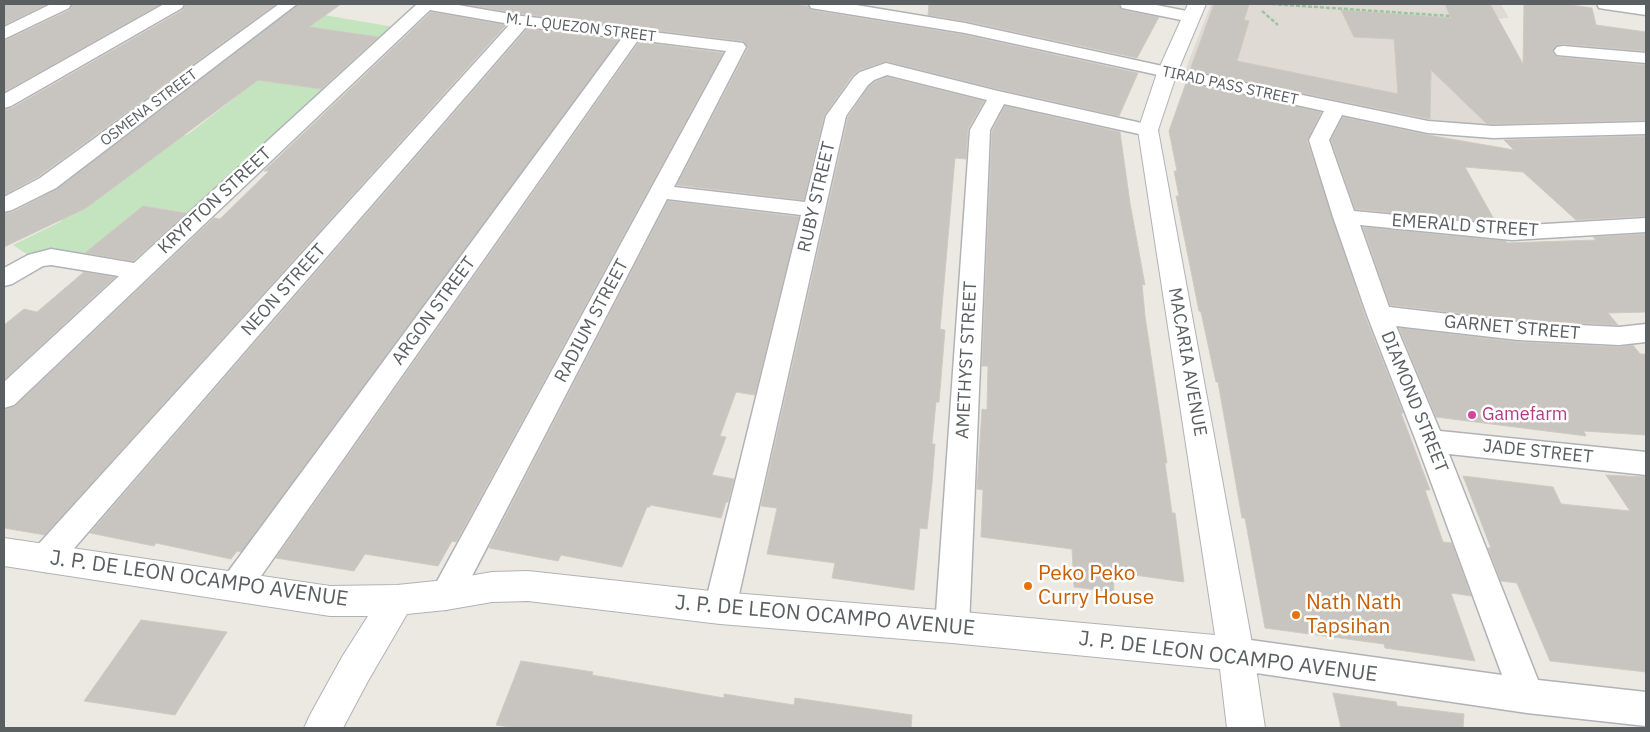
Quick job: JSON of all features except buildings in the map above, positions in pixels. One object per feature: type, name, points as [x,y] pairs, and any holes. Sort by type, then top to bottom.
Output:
[{"type":"street","points":[[4,34],[63,4]]},
{"type":"street","points":[[4,102],[176,4]]},
{"type":"street","name":"OSMENA STREET","points":[[4,205],[48,183],[289,4]]},
{"type":"street","name":"M. L. QUEZON STREET","points":[[426,4],[522,21],[737,47]]},
{"type":"street","name":"KRYPTON STREET","points":[[4,398],[426,4]]},
{"type":"street","name":"TIRAD PASS STREET","points":[[817,4],[965,28],[1167,73],[1428,127],[1493,132],[1646,128]]},
{"type":"street","points":[[1128,4],[1194,10]]},
{"type":"street","points":[[1605,4],[1646,10]]},
{"type":"street","points":[[1642,4],[1646,10]]},
{"type":"street","name":"MACARIA AVENUE","points":[[1194,10],[1167,73],[1148,130],[1236,654],[1246,728]]},
{"type":"street","name":"NEON STREET","points":[[46,558],[522,21]]},
{"type":"street","name":"ARGON STREET","points":[[236,586],[633,35]]},
{"type":"street","name":"RADIUM STREET","points":[[446,595],[737,47]]},
{"type":"street","points":[[1563,52],[1646,58]]},
{"type":"street","name":"RUBY STREET","points":[[720,608],[836,116],[861,81],[867,76],[886,70],[1148,130]]},
{"type":"street","name":"AMETHYST STREET","points":[[952,627],[980,130],[998,97]]},
{"type":"street","name":"DIAMOND STREET","points":[[1336,108],[1319,140],[1344,218],[1378,315],[1430,441],[1527,696]]},
{"type":"street","points":[[660,192],[814,210]]},
{"type":"street","name":"EMERALD STREET","points":[[1344,218],[1512,233],[1646,225]]},
{"type":"street","points":[[4,278],[36,260],[50,257],[140,272]]},
{"type":"street","name":"GARNET STREET","points":[[1378,315],[1518,331],[1619,336],[1646,334]]},
{"type":"street","name":"JADE STREET","points":[[1430,441],[1646,463]]},
{"type":"street","name":"J. P. DE LEON OCAMPO AVENUE","points":[[4,552],[330,601],[397,600],[446,595],[492,587],[528,586],[720,608],[952,627],[1236,654],[1527,696],[1646,709]]},
{"type":"street","points":[[323,728],[355,669],[397,600]]},
{"type":"path","points":[[1272,4],[1450,16]]},
{"type":"path","points":[[1262,12],[1278,25]]},
{"type":"shaded area","points":[[1211,4],[1501,4],[1509,18],[1465,21],[1515,77],[1646,87],[1646,121],[1467,127],[1185,71]]},
{"type":"green space","points":[[324,15],[394,27],[140,272],[116,267],[149,238],[184,212],[145,206],[83,255],[36,260],[13,245],[60,222],[68,214],[174,137],[187,135],[236,97],[255,71]]},
{"type":"place","name":"Gamefarm","points":[[1472,415]]},
{"type":"place","name":"Peko Peko Curry House","points":[[1028,586]]},
{"type":"place","name":"Nath Nath Tapsihan","points":[[1296,615]]}]
